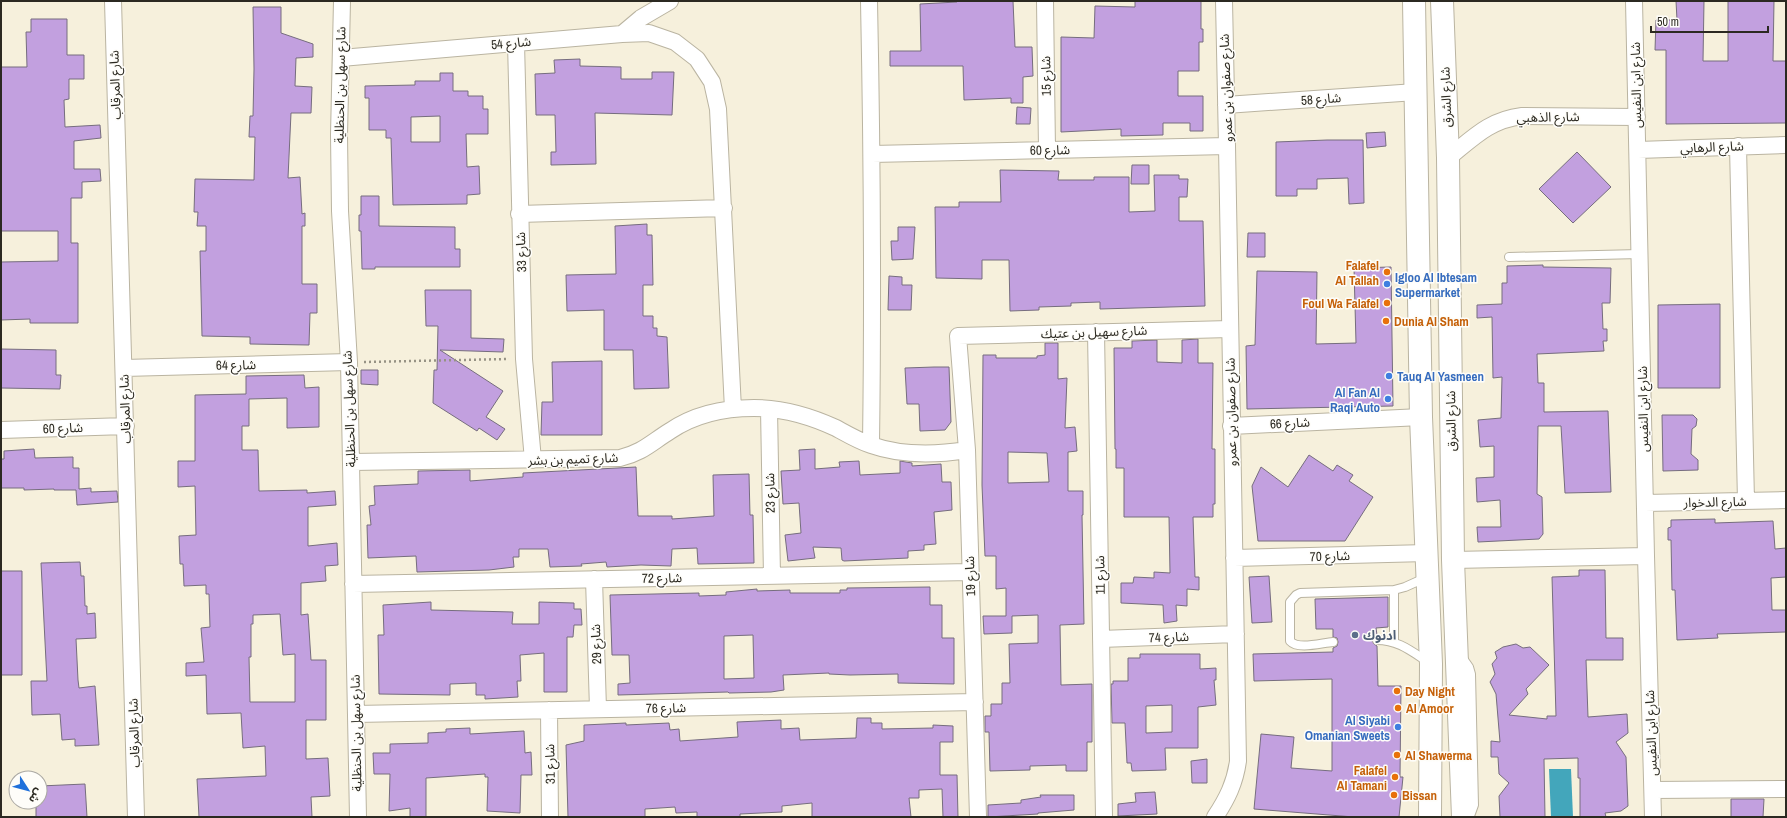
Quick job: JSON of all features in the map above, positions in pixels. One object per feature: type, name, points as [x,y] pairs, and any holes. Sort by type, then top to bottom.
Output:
[{"type":"main road","points":[[1414,1],[1422,417],[1431,664],[1430,816]]},
{"type":"main road","name":"شارع الشرق","points":[[1442,1],[1448,158],[1455,648],[1463,817]]},
{"type":"main road","points":[[1416,92],[1428,135],[1434,140],[1440,141],[1447,132]]},
{"type":"street","name":"شارع المرقاب","points":[[113,1],[136,817]]},
{"type":"street","name":"شارع سهل بن الحنظلية","points":[[342,1],[339,135],[340,211],[349,362],[358,817]]},
{"type":"street","points":[[622,34],[641,18],[670,1]]},
{"type":"street","points":[[869,1],[872,154],[871,445]]},
{"type":"street","name":"شارع 15","points":[[1045,1],[1047,150]]},
{"type":"street","name":"شارع صفوان بن عمرو","points":[[1215,817],[1230,794],[1237,767],[1228,146],[1224,1]]},
{"type":"street","name":"شارع ابن النفيس","points":[[1634,1],[1653,817]]},
{"type":"street","name":"شارع 54","points":[[341,58],[649,33],[675,42],[697,59],[712,82],[718,109],[733,409]]},
{"type":"street","name":"شارع 33","points":[[516,43],[519,214],[524,359],[532,460]]},
{"type":"street","name":"شارع 58","points":[[1226,105],[1416,92]]},
{"type":"street","name":"شارع الذهبي","points":[[1448,158],[1491,124],[1506,118],[1522,116],[1637,116]]},
{"type":"street","name":"شارع الرهابي","points":[[1638,150],[1786,145]]},
{"type":"street","name":"شارع 60","points":[[872,154],[1228,146]]},
{"type":"street","points":[[1738,146],[1746,501]]},
{"type":"street","points":[[519,214],[724,208]]},
{"type":"street","name":"شارع سهيل بن عتيك","points":[[958,336],[1230,329]]},
{"type":"street","name":"شارع 11","points":[[1096,332],[1104,817]]},
{"type":"street","name":"شارع 19","points":[[958,336],[967,450],[978,817]]},
{"type":"street","name":"شارع 64","points":[[124,368],[349,362]]},
{"type":"street","name":"شارع تميم بن بشر","points":[[351,462],[610,460],[630,456],[650,446],[670,431],[694,418],[733,409],[769,409],[796,413],[816,420],[871,445],[889,450],[928,454],[967,450]]},
{"type":"street","name":"شارع 23","points":[[769,409],[772,576]]},
{"type":"street","name":"شارع 66","points":[[1231,426],[1422,417]]},
{"type":"street","name":"شارع 60","points":[[1,430],[126,426]]},
{"type":"street","name":"شارع الدخوار","points":[[1645,503],[1786,500]]},
{"type":"street","name":"شارع 70","points":[[1234,558],[1427,553]]},
{"type":"street","points":[[1453,560],[1646,556]]},
{"type":"street","name":"شارع 72","points":[[353,584],[970,572]]},
{"type":"street","name":"شارع 29","points":[[594,579],[598,709]]},
{"type":"street","name":"شارع 74","points":[[1101,639],[1236,634]]},
{"type":"street","name":"شارع 76","points":[[356,714],[975,702]]},
{"type":"street","name":"شارع 31","points":[[549,710],[550,817]]},
{"type":"street","points":[[1653,790],[1786,789]]},
{"type":"lane","points":[[1509,257],[1640,254]]},
{"type":"lane","points":[[1333,642],[1296,645],[1290,641],[1289,606],[1292,598],[1300,593],[1394,590],[1406,587],[1428,576]]},
{"type":"lane","points":[[1394,590],[1394,642]]},
{"type":"lane","points":[[1377,640],[1394,642],[1404,646],[1431,664]]},
{"type":"lane","points":[[1455,648],[1469,667],[1471,674],[1474,805],[1470,817]]},
{"type":"path","points":[[349,362],[524,359]]},
{"type":"water","points":[[1549,769],[1571,769],[1573,817],[1551,817]]},
{"type":"building","points":[[957,1],[1013,1],[1015,47],[1032,47],[1033,76],[1023,77],[1023,103],[1011,103],[1011,98],[964,100],[963,66],[890,66],[890,51],[921,51],[920,4]]},
{"type":"building","points":[[1135,1],[1201,1],[1201,29],[1203,29],[1203,42],[1199,42],[1199,71],[1178,71],[1178,96],[1203,96],[1203,131],[1190,131],[1190,123],[1163,123],[1163,135],[1121,136],[1121,129],[1061,132],[1061,37],[1094,38],[1095,6],[1135,7]]},
{"type":"building","points":[[1676,1],[1704,1],[1703,61],[1728,61],[1728,1],[1774,1],[1773,61],[1786,61],[1786,123],[1666,124],[1666,50],[1655,50],[1656,20],[1677,20]]},
{"type":"building","points":[[253,7],[281,7],[281,33],[313,44],[313,57],[296,58],[295,86],[312,87],[311,113],[291,113],[288,178],[300,177],[302,214],[305,213],[305,226],[302,226],[302,284],[317,284],[317,313],[310,313],[309,345],[250,344],[250,337],[202,336],[200,251],[206,251],[206,226],[197,226],[198,212],[194,212],[195,179],[254,180],[255,137],[249,137],[250,116],[253,116]]},
{"type":"building","points":[[31,19],[67,19],[67,55],[84,55],[84,79],[69,79],[69,99],[64,100],[65,127],[100,125],[101,138],[74,141],[74,169],[100,169],[101,181],[82,182],[82,198],[71,198],[71,243],[78,243],[78,323],[30,323],[30,319],[1,320],[1,262],[58,261],[58,231],[1,231],[1,67],[27,67],[26,32],[31,32]]},
{"type":"building","points":[[580,59],[580,66],[621,67],[621,79],[652,79],[652,72],[674,72],[672,115],[595,113],[596,164],[551,165],[551,152],[556,152],[555,115],[536,115],[535,74],[555,73],[554,60]]},
{"type":"building","points":[[440,73],[453,73],[453,91],[468,91],[468,96],[483,96],[483,109],[488,109],[488,134],[466,134],[467,167],[479,166],[480,194],[467,195],[467,204],[393,205],[391,138],[386,138],[386,130],[369,130],[369,98],[365,98],[365,86],[415,85],[415,81],[440,81]],"holes":[[[440,116],[440,142],[411,142],[411,117]]]},
{"type":"building","points":[[1017,107],[1031,108],[1030,124],[1016,124]]},
{"type":"building","points":[[1385,132],[1386,146],[1367,148],[1366,133]]},
{"type":"building","points":[[1363,140],[1364,203],[1349,204],[1348,178],[1317,179],[1317,189],[1297,189],[1297,196],[1276,196],[1276,142]]},
{"type":"building","points":[[1577,152],[1611,187],[1573,223],[1539,189]]},
{"type":"building","points":[[1132,165],[1149,165],[1149,184],[1131,184]]},
{"type":"building","points":[[1000,170],[1059,171],[1058,180],[1094,180],[1094,177],[1129,177],[1129,212],[1155,211],[1154,175],[1179,175],[1179,179],[1188,179],[1187,197],[1179,197],[1179,221],[1203,221],[1205,306],[1100,309],[1100,302],[1071,303],[1071,306],[1039,307],[1039,310],[1010,311],[1009,260],[982,260],[982,279],[936,278],[935,207],[959,207],[959,202],[1001,202]]},
{"type":"building","points":[[361,196],[379,196],[379,226],[455,227],[455,249],[460,249],[460,267],[375,267],[375,269],[362,269],[361,231],[359,231]]},
{"type":"building","points":[[647,224],[647,235],[652,235],[653,285],[643,285],[643,316],[653,316],[653,328],[657,328],[657,336],[667,337],[669,388],[634,389],[633,350],[604,350],[604,310],[567,311],[566,275],[616,274],[615,226]]},
{"type":"building","points":[[898,227],[915,227],[913,259],[892,260],[891,241],[898,241]]},
{"type":"building","points":[[1248,233],[1265,233],[1265,257],[1247,257]]},
{"type":"building","points":[[1543,265],[1543,267],[1611,268],[1610,303],[1602,303],[1603,329],[1607,329],[1607,341],[1603,341],[1604,351],[1537,354],[1538,383],[1544,383],[1544,412],[1608,411],[1611,492],[1565,493],[1561,426],[1538,426],[1537,494],[1542,497],[1543,534],[1539,539],[1478,542],[1477,527],[1501,527],[1500,500],[1477,502],[1476,478],[1494,477],[1494,446],[1480,447],[1478,420],[1501,418],[1502,377],[1493,378],[1492,317],[1477,318],[1477,305],[1502,304],[1502,283],[1507,283],[1507,266]]},
{"type":"building","points":[[1391,267],[1393,406],[1247,409],[1246,346],[1255,345],[1257,271],[1317,272],[1316,344],[1356,343],[1354,268]]},
{"type":"building","points":[[889,276],[902,277],[902,285],[912,285],[911,310],[888,310]]},
{"type":"building","points":[[425,290],[471,290],[471,338],[504,339],[503,352],[440,350],[503,391],[486,417],[505,429],[497,440],[479,428],[477,431],[433,403],[434,370],[437,370],[438,326],[426,326]]},
{"type":"building","points":[[1720,304],[1720,388],[1658,388],[1658,305]]},
{"type":"building","points":[[1198,339],[1198,363],[1213,363],[1212,449],[1215,449],[1215,504],[1213,504],[1213,517],[1193,517],[1195,577],[1199,577],[1199,590],[1187,589],[1187,606],[1176,605],[1177,621],[1164,623],[1163,605],[1121,603],[1121,583],[1133,583],[1134,577],[1154,578],[1154,572],[1170,573],[1169,517],[1124,517],[1124,468],[1116,468],[1114,348],[1132,348],[1132,341],[1157,340],[1157,362],[1182,363],[1182,340]]},
{"type":"building","points":[[1045,343],[1058,343],[1058,379],[1067,378],[1065,428],[1075,427],[1077,451],[1068,452],[1068,491],[1083,491],[1084,624],[1060,625],[1061,685],[1092,684],[1092,742],[1087,742],[1087,771],[1066,771],[1066,765],[1030,766],[1030,770],[990,771],[989,732],[985,732],[985,716],[991,716],[991,704],[1002,704],[1002,683],[1010,683],[1009,644],[1038,643],[1038,615],[1012,616],[1012,633],[984,634],[983,616],[1006,616],[1006,588],[996,589],[996,556],[985,556],[982,485],[983,355],[996,355],[996,358],[1037,358],[1037,356],[1045,355]],"holes":[[[1008,452],[1047,453],[1049,482],[1008,483]]]},
{"type":"building","points":[[1,349],[56,350],[56,375],[61,375],[60,389],[1,388]]},
{"type":"building","points":[[602,361],[602,435],[541,435],[542,402],[553,402],[552,362]]},
{"type":"building","points":[[949,367],[951,422],[945,430],[920,431],[919,404],[907,404],[905,368]]},
{"type":"building","points":[[361,370],[378,370],[378,385],[361,384]]},
{"type":"building","points":[[304,375],[305,388],[319,387],[319,427],[287,428],[287,398],[249,399],[249,426],[242,426],[242,450],[258,450],[259,491],[307,490],[307,493],[335,491],[336,505],[308,507],[308,546],[337,543],[338,565],[325,566],[326,581],[301,583],[301,615],[308,614],[311,660],[326,660],[326,720],[306,720],[306,759],[328,758],[330,796],[311,797],[312,817],[199,817],[197,779],[266,776],[265,746],[243,748],[241,713],[207,714],[206,675],[186,676],[186,663],[204,662],[201,628],[210,627],[209,594],[206,594],[206,585],[184,586],[183,564],[180,564],[179,536],[196,535],[195,486],[178,487],[178,461],[195,461],[195,395],[246,394],[246,376]],"holes":[[[280,614],[283,655],[295,654],[295,702],[250,702],[249,657],[251,657],[251,624],[253,624],[253,615]]]},
{"type":"building","points":[[1662,415],[1693,415],[1697,419],[1696,426],[1692,429],[1691,454],[1698,460],[1698,470],[1663,471]]},
{"type":"building","points":[[34,449],[35,458],[73,457],[73,468],[79,468],[79,489],[91,488],[91,492],[117,491],[118,502],[77,505],[76,490],[24,490],[24,488],[1,488],[1,459],[4,459],[4,451]]},
{"type":"building","points":[[815,449],[815,469],[840,467],[839,462],[859,461],[860,475],[900,473],[900,461],[912,463],[912,466],[941,464],[942,482],[951,482],[952,510],[934,512],[936,544],[924,545],[924,550],[908,551],[908,558],[844,561],[842,560],[841,548],[813,547],[815,558],[788,561],[785,535],[801,533],[799,503],[783,504],[781,471],[800,470],[799,450]]},
{"type":"building","points":[[1309,455],[1333,471],[1337,465],[1353,475],[1349,481],[1373,497],[1345,541],[1258,541],[1252,486],[1261,467],[1288,487]]},
{"type":"building","points":[[636,467],[638,516],[672,516],[672,519],[714,516],[713,475],[749,474],[750,515],[753,515],[754,563],[698,564],[697,548],[672,549],[671,566],[641,565],[607,567],[606,562],[581,564],[582,566],[550,567],[548,549],[519,549],[519,557],[513,557],[514,567],[489,570],[417,572],[416,556],[368,558],[367,525],[371,525],[369,506],[375,505],[374,486],[418,484],[418,471],[470,470],[470,481],[523,477],[523,473]]},
{"type":"building","points":[[1715,519],[1715,523],[1773,521],[1775,549],[1786,548],[1786,577],[1771,578],[1772,610],[1786,610],[1786,632],[1717,634],[1718,638],[1677,640],[1675,590],[1672,590],[1671,540],[1668,540],[1668,528],[1671,527],[1671,520]]},
{"type":"building","points":[[80,562],[81,576],[84,576],[85,606],[87,606],[87,614],[95,613],[96,638],[76,639],[78,680],[79,688],[95,686],[99,745],[75,746],[75,739],[62,740],[60,714],[32,715],[31,681],[47,681],[41,563]]},
{"type":"building","points":[[1579,570],[1605,570],[1606,638],[1623,638],[1623,660],[1586,660],[1588,717],[1627,714],[1628,733],[1616,742],[1626,757],[1628,806],[1621,811],[1605,813],[1606,817],[1580,817],[1580,778],[1578,778],[1578,758],[1544,759],[1545,817],[1500,817],[1499,796],[1509,783],[1499,774],[1498,757],[1491,757],[1491,741],[1500,742],[1496,694],[1490,682],[1495,674],[1492,664],[1497,658],[1495,652],[1503,647],[1516,644],[1523,648],[1530,647],[1549,665],[1526,689],[1528,694],[1509,715],[1547,719],[1547,716],[1556,716],[1552,577],[1579,576]]},
{"type":"building","points":[[1,571],[22,571],[22,675],[1,675]]},
{"type":"building","points":[[1269,576],[1272,622],[1252,623],[1249,577]]},
{"type":"building","points":[[930,587],[930,605],[942,605],[942,638],[954,638],[954,684],[898,683],[898,674],[850,675],[829,673],[783,675],[784,690],[771,692],[618,695],[618,684],[630,683],[629,655],[612,655],[610,595],[699,593],[699,596],[726,595],[726,592],[757,589],[757,591],[790,590],[790,593],[840,593],[840,590],[847,590],[847,588]],"holes":[[[753,635],[754,678],[724,679],[724,636]]]},
{"type":"building","points":[[1388,597],[1388,627],[1376,628],[1377,635],[1373,637],[1372,640],[1377,646],[1378,686],[1401,686],[1400,777],[1403,777],[1399,817],[1354,817],[1254,809],[1261,734],[1294,737],[1291,768],[1332,771],[1332,679],[1254,681],[1253,654],[1333,652],[1333,648],[1337,646],[1338,642],[1337,638],[1333,637],[1333,629],[1316,629],[1315,599]]},
{"type":"building","points":[[431,602],[431,610],[513,612],[512,624],[539,624],[539,602],[574,603],[574,609],[581,609],[582,625],[574,625],[573,637],[567,637],[567,692],[544,692],[544,653],[520,655],[521,681],[517,681],[518,697],[485,699],[485,695],[476,695],[476,683],[450,684],[450,695],[379,694],[378,635],[384,635],[383,605]]},
{"type":"building","points":[[1140,654],[1200,654],[1200,669],[1216,668],[1216,680],[1214,680],[1216,705],[1198,707],[1198,748],[1165,748],[1166,770],[1132,771],[1131,763],[1127,763],[1125,723],[1112,723],[1111,684],[1113,684],[1113,681],[1128,681],[1128,658],[1140,658]],"holes":[[[1172,705],[1172,732],[1146,733],[1146,706]]]},
{"type":"building","points":[[857,718],[871,718],[871,723],[882,723],[882,729],[933,728],[933,725],[953,726],[953,742],[940,742],[940,775],[957,775],[958,817],[943,817],[942,789],[919,790],[919,798],[909,798],[911,817],[812,817],[812,803],[782,806],[782,812],[740,814],[740,817],[697,817],[697,812],[676,813],[675,807],[645,809],[645,817],[568,817],[566,745],[584,741],[584,725],[669,723],[670,730],[679,729],[680,741],[738,737],[737,722],[781,720],[781,729],[799,728],[800,740],[856,738]]},
{"type":"building","points":[[470,728],[470,734],[524,731],[525,753],[531,752],[532,775],[521,775],[520,813],[487,811],[488,777],[485,777],[485,774],[426,778],[426,817],[410,817],[410,808],[389,811],[390,774],[374,774],[373,753],[390,753],[390,744],[428,743],[428,733],[446,732],[446,729]]},
{"type":"building","points":[[1207,759],[1207,783],[1192,783],[1191,761]]},
{"type":"building","points":[[85,784],[87,817],[36,817],[36,810],[48,810],[48,786]]},
{"type":"building","points":[[1155,792],[1157,814],[1118,816],[1118,804],[1136,802],[1135,793]]},
{"type":"building","points":[[1040,795],[1074,795],[1074,810],[988,817],[988,805],[1021,803],[1021,800],[1041,797]]},
{"type":"building","points":[[1731,799],[1764,799],[1763,817],[1731,817]]},
{"type":"place","name":"Falafel Al Tallah","points":[[1387,272]]},
{"type":"place","name":"Igloo Al Ibtesam Supermarket","points":[[1387,284]]},
{"type":"place","name":"Foul Wa Falafel","points":[[1387,303]]},
{"type":"place","name":"Dunia Al Sham","points":[[1386,321]]},
{"type":"place","name":"Tauq Al Yasmeen","points":[[1389,376]]},
{"type":"place","name":"Al Fan Al Raqi Auto","points":[[1388,399]]},
{"type":"place","name":"ادنوك","points":[[1355,635]]},
{"type":"place","name":"Day Night","points":[[1397,691]]},
{"type":"place","name":"Al Amoor","points":[[1398,708]]},
{"type":"place","name":"Al Siyabi Omanian Sweets","points":[[1398,727]]},
{"type":"place","name":"Al Shawerma","points":[[1397,755]]},
{"type":"place","name":"Falafel Al Tamani","points":[[1395,777]]},
{"type":"place","name":"Bissan","points":[[1394,795]]}]
